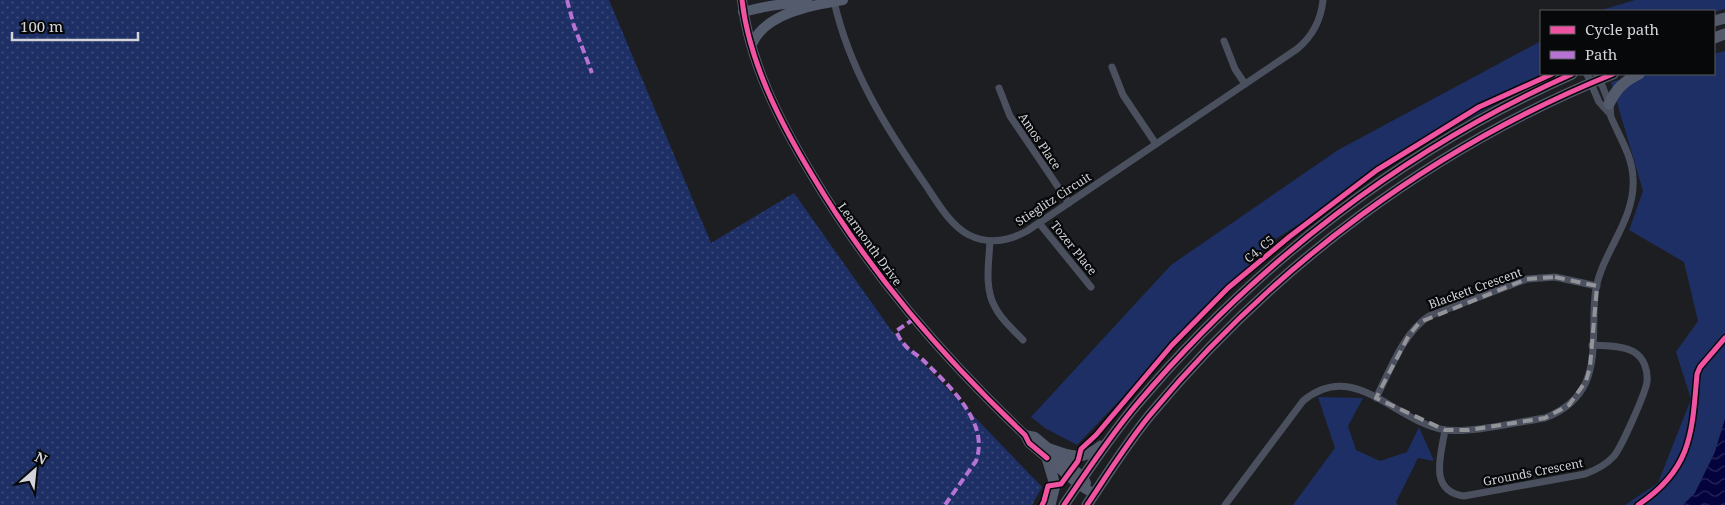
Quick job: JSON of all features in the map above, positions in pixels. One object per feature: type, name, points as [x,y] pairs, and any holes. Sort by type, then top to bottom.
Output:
[{"type":"main road","points":[[1064,505],[1108,439],[1136,405],[1203,331],[1249,286],[1308,236],[1393,173],[1452,136],[1507,105],[1570,75]]},
{"type":"main road","points":[[1087,505],[1149,416],[1183,377],[1226,331],[1301,262],[1379,202],[1432,167],[1506,124],[1594,77],[1607,75]]},
{"type":"main road","points":[[1610,109],[1614,93],[1622,84],[1637,75]]},
{"type":"main road","points":[[1050,505],[1055,485],[1047,453],[1083,456],[1093,452],[1108,439]]},
{"type":"street","name":"Learmonth Drive","points":[[742,0],[743,12],[752,44],[770,97],[793,145],[826,200],[862,252],[940,350],[983,395],[1025,435],[1035,437],[1047,453],[1094,494]]},
{"type":"street","points":[[757,0],[768,6]]},
{"type":"street","name":"Stieglitz Circuit","points":[[839,1],[850,53],[864,85],[916,173],[959,228],[970,236],[990,241],[1015,237],[1039,223],[1302,45],[1312,34],[1318,22],[1323,0]]},
{"type":"street","points":[[752,44],[758,32],[784,16],[813,5],[839,1]]},
{"type":"street","points":[[743,12],[768,6],[796,3],[813,5]]},
{"type":"street","points":[[1224,41],[1235,69],[1245,84]]},
{"type":"street","points":[[1112,67],[1122,95],[1156,144]]},
{"type":"street","points":[[1225,505],[1303,401],[1320,390],[1339,385],[1356,388],[1428,425],[1445,430],[1469,430],[1544,418],[1557,414],[1579,394],[1586,381],[1590,367],[1597,286],[1603,268],[1626,220],[1633,193],[1633,176],[1630,160],[1610,109],[1594,77]]},
{"type":"street","name":"Amos Place","points":[[999,88],[1010,116],[1069,203]]},
{"type":"street","name":"Tozer Place","points":[[1039,223],[1091,287]]},
{"type":"street","points":[[990,241],[990,295],[995,308],[1023,340]]},
{"type":"street","name":"Blackett Crescent","points":[[1376,398],[1408,335],[1420,322],[1429,316],[1527,279],[1555,277],[1597,286]]},
{"type":"street","name":"Grounds Crescent","points":[[1445,430],[1439,467],[1440,478],[1447,490],[1455,495],[1464,496],[1482,493],[1585,474],[1597,469],[1614,456],[1622,444],[1646,387],[1647,372],[1641,358],[1631,350],[1592,345]]},
{"type":"highlighted area","points":[[1555,277],[1597,286],[1590,367],[1586,381],[1569,405],[1545,418],[1469,430],[1445,430],[1376,398],[1409,335],[1420,322],[1527,279]]},
{"type":"shaded area","points":[[0,0],[609,0],[711,243],[794,193],[891,330],[1042,487],[1032,505],[0,505]]},
{"type":"shaded area","points":[[1635,0],[1725,0],[1725,9],[1715,12],[1715,10],[1601,10]]},
{"type":"shaded area","points":[[1540,42],[1540,75],[1548,75],[1434,138],[1271,242],[1077,445],[1045,428],[1031,417],[1171,265],[1338,150]]},
{"type":"shaded area","points":[[1725,51],[1725,419],[1715,452],[1695,493],[1683,505],[1625,505],[1658,483],[1691,399],[1676,352],[1698,321],[1684,262],[1629,230],[1643,191],[1611,82],[1638,75],[1715,75],[1715,54]]},
{"type":"shaded area","points":[[1318,397],[1363,398],[1348,426],[1356,450],[1380,461],[1407,452],[1419,427],[1434,461],[1418,458],[1396,502],[1398,505],[1293,505],[1335,448]]},
{"type":"water","points":[[1725,419],[1725,505],[1683,505],[1695,493],[1715,452]]},
{"type":"marked path","points":[[567,0],[574,26],[592,73]]},
{"type":"marked path","points":[[914,319],[896,331],[899,338],[955,393],[965,406],[977,432],[979,447],[976,461],[945,505]]},
{"type":"cycle path","points":[[742,0],[751,46],[768,91],[800,155],[835,211],[883,280],[909,312],[965,375],[1025,435],[1029,443],[1047,458]]},
{"type":"cycle path","name":"C4, C5","points":[[1042,505],[1048,486],[1061,484],[1078,461],[1081,449],[1096,435],[1172,345],[1228,288],[1289,237],[1377,170],[1479,107],[1550,75]]},
{"type":"cycle path","points":[[1064,505],[1108,441],[1137,404],[1183,352],[1283,257],[1336,214],[1392,174],[1450,137],[1510,104],[1570,75]]},
{"type":"cycle path","points":[[1087,505],[1117,459],[1150,415],[1198,361],[1249,309],[1303,261],[1360,216],[1420,174],[1482,137],[1547,103],[1611,75]]},
{"type":"cycle path","points":[[1638,505],[1669,478],[1679,463],[1686,448],[1690,432],[1697,374],[1700,367],[1725,338]]}]
